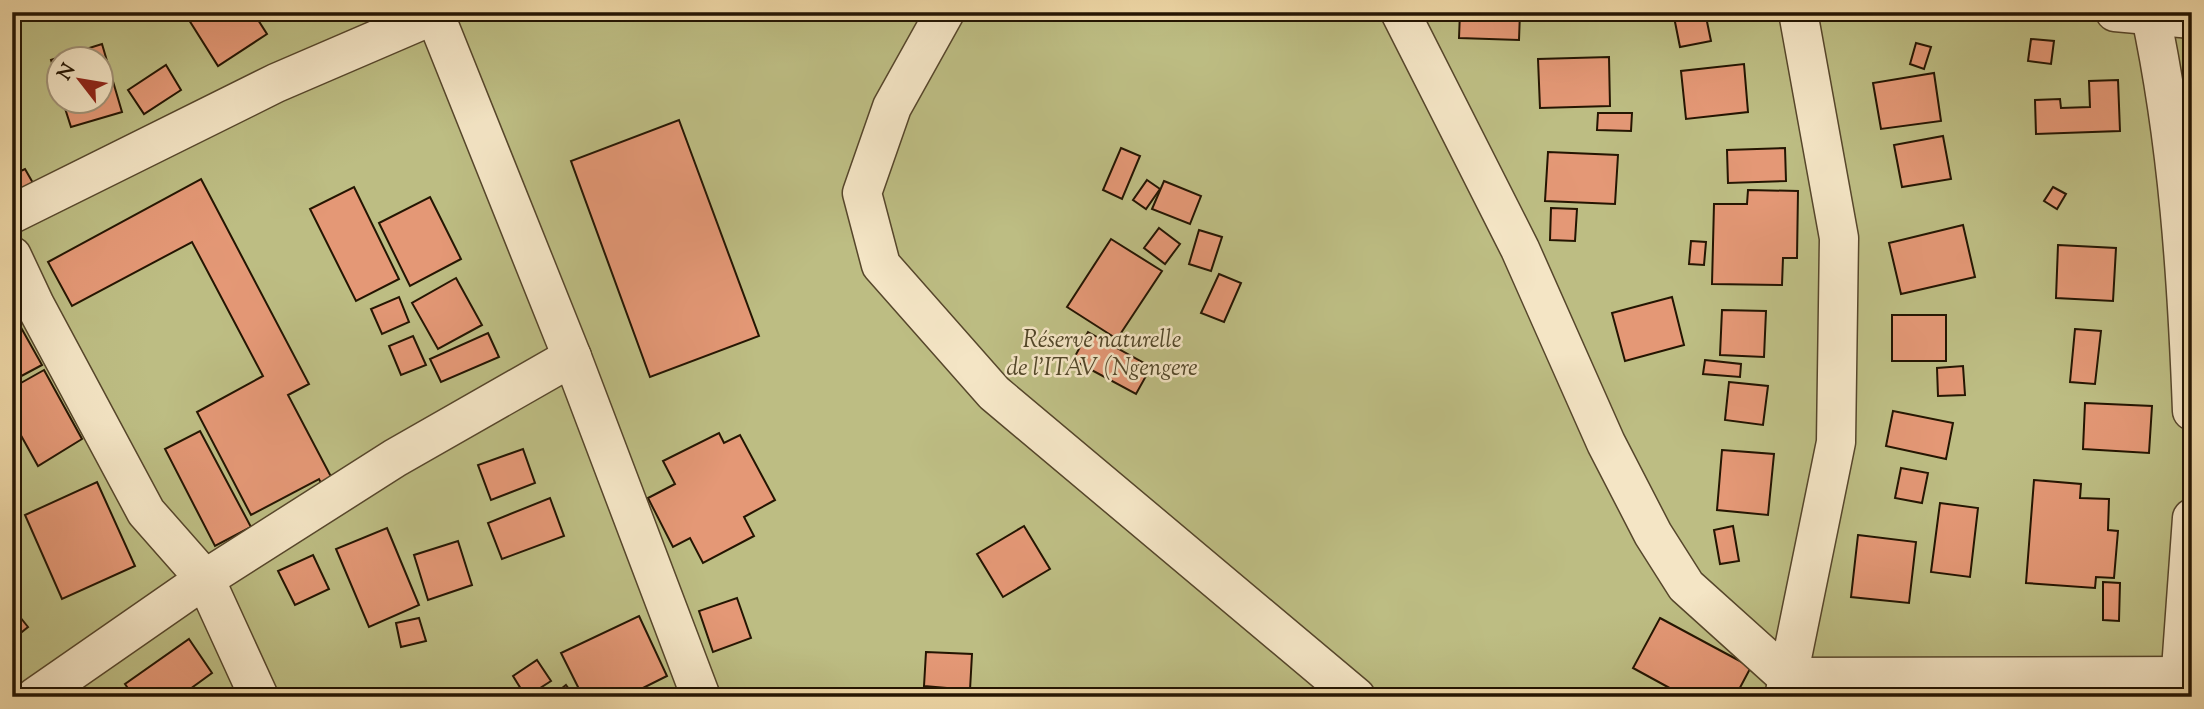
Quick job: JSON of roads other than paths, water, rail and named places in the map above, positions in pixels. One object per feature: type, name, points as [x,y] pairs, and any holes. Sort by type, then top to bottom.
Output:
[{"type":"street","points":[[945,12],[892,107],[862,193],[881,265],[994,393],[1356,697]]},
{"type":"street","points":[[1400,12],[1520,250],[1606,443],[1653,534],[1686,586],[1786,687],[2183,682],[2192,518]]},
{"type":"street","points":[[1786,687],[1836,442],[1839,238],[1798,12]]},
{"type":"street","points":[[12,214],[276,83],[438,14],[701,697]]},
{"type":"street","points":[[2192,19],[2138,14],[2168,108],[2190,321],[2192,411]]},
{"type":"street","points":[[12,256],[35,305],[146,512],[205,579],[259,697]]},
{"type":"street","points":[[35,697],[205,579],[395,458],[572,357]]},
{"type":"park label","name":"Réserve naturelle de l'ITAV (Ngengere","points":[[1102,355]]}]
